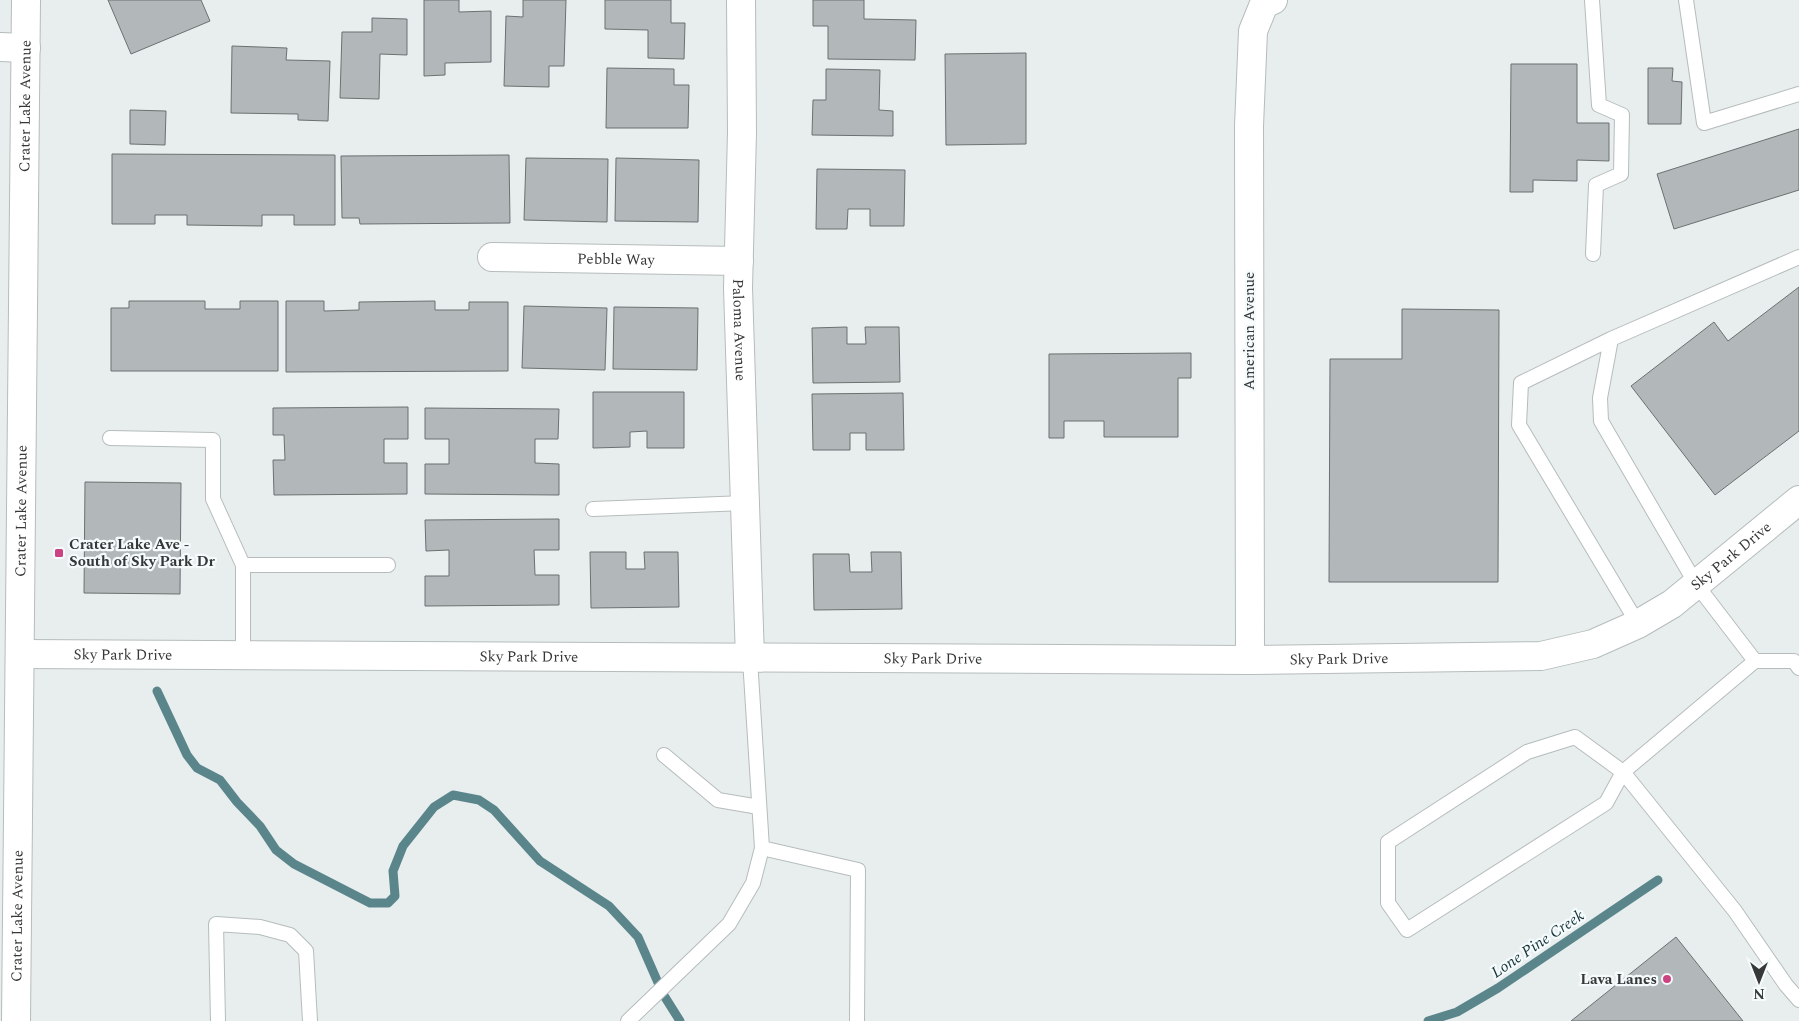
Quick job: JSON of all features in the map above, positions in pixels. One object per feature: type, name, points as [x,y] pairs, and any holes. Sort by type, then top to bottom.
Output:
[{"type":"street","name":"Crater Lake Avenue","points":[[16,1021],[21,654],[13,47],[26,0]]},
{"type":"street","name":"Paloma Avenue","points":[[741,0],[742,132],[738,298],[750,659]]},
{"type":"street","name":"American Avenue","points":[[1250,660],[1249,126],[1252,31],[1269,2]]},
{"type":"street","name":"Pebble Way","points":[[492,258],[739,261]]},
{"type":"street","name":"Sky Park Drive","points":[[21,654],[1250,660],[1542,656],[1592,644],[1638,624],[1672,604],[1799,500]]},
{"type":"lane","points":[[1592,0],[1599,105],[1622,115],[1621,174],[1596,185],[1593,254]]},
{"type":"lane","points":[[1686,0],[1704,123],[1799,94]]},
{"type":"lane","points":[[1638,624],[1519,425],[1521,384],[1611,339],[1799,256]]},
{"type":"lane","points":[[1611,339],[1600,398],[1601,421],[1696,584],[1755,661]]},
{"type":"lane","points":[[110,438],[214,440],[213,499],[243,565],[243,656]]},
{"type":"lane","points":[[593,509],[745,504]]},
{"type":"lane","points":[[243,565],[388,565]]},
{"type":"lane","points":[[628,1021],[729,924],[754,883],[762,848],[750,659]]},
{"type":"lane","points":[[1799,668],[1794,661],[1755,661],[1623,772],[1606,803],[1407,930],[1388,903],[1388,842],[1527,752],[1575,738],[1623,772],[1735,911],[1786,985],[1799,1000]]},
{"type":"lane","points":[[664,755],[718,800],[759,807]]},
{"type":"lane","points":[[762,848],[858,870],[857,1021]]},
{"type":"lane","points":[[218,1021],[216,924],[260,927],[290,935],[306,951],[310,1021]]},
{"type":"building","points":[[108,0],[201,0],[210,21],[131,54]]},
{"type":"building","points":[[424,0],[459,0],[459,12],[491,11],[491,62],[445,63],[445,75],[424,76]]},
{"type":"building","points":[[523,0],[566,0],[564,66],[549,66],[549,87],[504,86],[506,16],[523,17]]},
{"type":"building","points":[[605,0],[671,0],[671,23],[685,23],[684,59],[648,58],[648,30],[605,29]]},
{"type":"building","points":[[813,0],[864,0],[864,19],[916,20],[915,60],[828,59],[828,26],[813,26]]},
{"type":"building","points":[[372,18],[407,19],[407,55],[380,54],[379,99],[340,98],[342,32],[372,32]]},
{"type":"building","points":[[232,46],[287,48],[286,60],[330,61],[328,121],[298,120],[298,114],[231,113]]},
{"type":"building","points":[[1026,53],[1026,144],[946,145],[945,54]]},
{"type":"building","points":[[1511,64],[1577,64],[1577,123],[1609,123],[1609,161],[1577,160],[1577,181],[1533,180],[1533,192],[1510,192]]},
{"type":"building","points":[[607,68],[674,69],[674,85],[689,85],[688,128],[606,128]]},
{"type":"building","points":[[1648,68],[1673,68],[1672,81],[1682,82],[1681,124],[1648,124]]},
{"type":"building","points":[[826,69],[880,70],[879,110],[893,111],[893,136],[812,135],[813,100],[826,100]]},
{"type":"building","points":[[130,110],[166,111],[165,145],[130,144]]},
{"type":"building","points":[[1799,129],[1799,190],[1674,229],[1657,174]]},
{"type":"building","points":[[112,154],[335,155],[335,225],[294,225],[294,215],[262,215],[262,226],[187,225],[187,215],[155,215],[155,224],[112,224]]},
{"type":"building","points":[[509,155],[510,223],[360,224],[359,218],[342,218],[341,156]]},
{"type":"building","points":[[526,158],[608,159],[607,222],[524,220]]},
{"type":"building","points":[[616,158],[699,160],[698,222],[615,221]]},
{"type":"building","points":[[817,169],[905,170],[904,226],[870,226],[870,209],[848,209],[847,229],[816,229]]},
{"type":"building","points":[[1799,287],[1799,431],[1715,495],[1631,386],[1714,322],[1728,341]]},
{"type":"building","points":[[129,301],[205,301],[205,309],[240,309],[240,301],[278,301],[278,371],[111,371],[111,308],[129,308]]},
{"type":"building","points":[[286,301],[324,301],[324,311],[359,310],[359,302],[435,301],[435,310],[469,310],[469,302],[508,302],[508,371],[286,372]]},
{"type":"building","points":[[524,306],[607,308],[605,370],[522,368]]},
{"type":"building","points":[[614,307],[698,308],[697,370],[613,369]]},
{"type":"building","points":[[1402,309],[1499,310],[1498,582],[1329,582],[1330,359],[1402,359]]},
{"type":"building","points":[[847,327],[847,344],[866,344],[865,327],[899,327],[900,382],[813,383],[812,328]]},
{"type":"building","points":[[1191,353],[1191,378],[1178,378],[1178,437],[1104,437],[1104,421],[1064,421],[1064,438],[1049,438],[1049,354]]},
{"type":"building","points":[[593,392],[684,392],[684,448],[647,448],[647,431],[630,432],[630,447],[593,448]]},
{"type":"building","points":[[903,393],[904,450],[866,450],[866,433],[850,433],[850,450],[813,450],[812,394]]},
{"type":"building","points":[[408,407],[408,439],[384,439],[384,463],[407,463],[407,494],[274,495],[273,460],[285,460],[284,435],[273,435],[273,408]]},
{"type":"building","points":[[425,408],[559,409],[558,439],[535,439],[535,463],[559,464],[559,495],[425,494],[425,464],[449,464],[449,439],[425,439]]},
{"type":"building","points":[[85,482],[181,483],[180,594],[84,593]]},
{"type":"building","points":[[559,519],[559,550],[534,550],[535,575],[559,575],[559,605],[425,606],[425,576],[449,576],[449,550],[426,551],[425,520]]},
{"type":"building","points":[[590,552],[626,552],[626,569],[645,569],[644,552],[678,552],[679,607],[591,608]]},
{"type":"building","points":[[871,552],[901,552],[902,609],[814,610],[813,554],[849,554],[850,572],[872,572]]},
{"type":"building","name":"Lava Lanes","points":[[1676,937],[1743,1021],[1571,1021]]},
{"type":"waterway","name":"Lone Pine Creek","points":[[157,691],[187,755],[197,768],[220,780],[237,802],[260,826],[276,850],[294,864],[370,903],[388,903],[395,896],[393,871],[403,846],[434,807],[453,795],[479,800],[494,810],[540,861],[609,906],[638,937],[663,994],[680,1021]]},
{"type":"waterway","name":"Lone Pine Creek","points":[[1428,1021],[1457,1012],[1498,988],[1658,880]]},
{"type":"place","name":"Crater Lake Ave - South of Sky Park Dr","points":[[59,553]]},
{"type":"place","name":"Lava Lanes","points":[[1667,979]]}]
